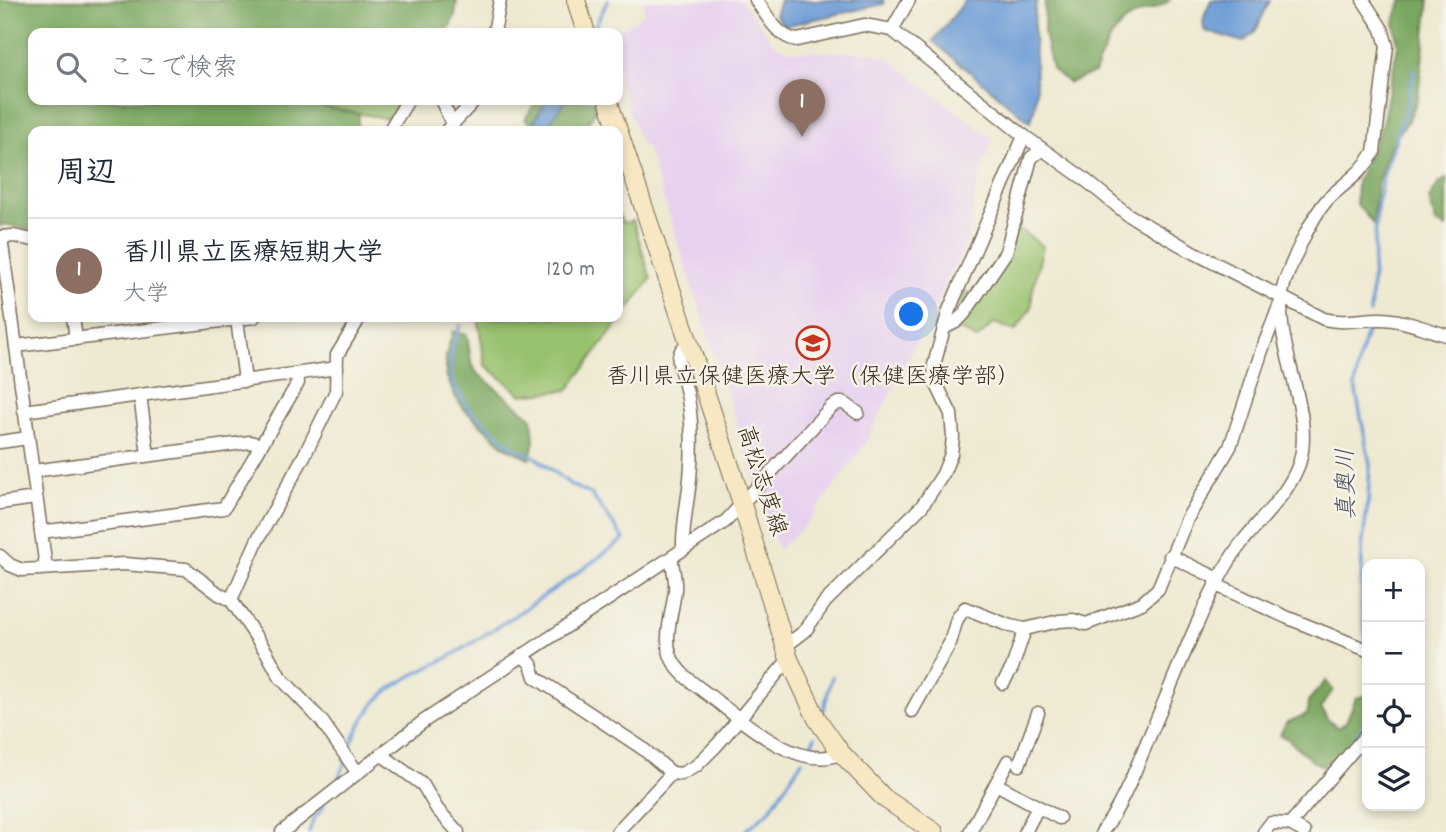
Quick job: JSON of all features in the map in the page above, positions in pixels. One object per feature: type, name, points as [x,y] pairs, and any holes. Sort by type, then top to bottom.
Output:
[{"type":"main road","points":[[576,0],[584,28]]},
{"type":"main road","name":"高松志度線","points":[[610,105],[617,126]]},
{"type":"main road","name":"高松志度線","points":[[623,145],[742,506],[786,651],[817,719],[841,753],[884,798],[934,832]]},
{"type":"street","points":[[495,28],[500,0]]},
{"type":"street","points":[[756,0],[779,31],[788,38],[797,40],[864,25],[892,30],[1127,214],[1157,233],[1324,319],[1339,323],[1396,320],[1446,335]]},
{"type":"street","points":[[892,30],[909,0]]},
{"type":"street","points":[[1102,832],[1127,790],[1217,582],[1238,548],[1290,482],[1298,466],[1303,449],[1303,428],[1289,364],[1283,320],[1285,282],[1320,209],[1366,166],[1374,152],[1387,46],[1382,29],[1363,0]]},
{"type":"street","points":[[392,126],[405,105]]},
{"type":"street","points":[[443,105],[449,126]]},
{"type":"street","points":[[452,126],[471,105]]},
{"type":"street","points":[[522,655],[531,664],[535,677],[642,748],[672,773],[689,772],[740,719],[784,662],[792,641],[805,631],[825,602],[922,506],[943,474],[951,454],[953,437],[951,414],[935,381],[934,365],[949,310],[1024,136]]},
{"type":"street","points":[[944,328],[956,323],[964,314],[1006,252],[1031,158],[1042,149]]},
{"type":"street","points":[[28,239],[1,237],[46,568]]},
{"type":"street","points":[[912,711],[950,643],[957,619],[965,608],[1010,626],[1025,629],[1059,621],[1073,620],[1086,624],[1142,603],[1158,589],[1187,519],[1230,447],[1262,350],[1283,297]]},
{"type":"street","points":[[74,322],[76,339]]},
{"type":"street","points":[[133,322],[134,332]]},
{"type":"street","points":[[16,346],[134,332],[186,322]]},
{"type":"street","points":[[245,381],[247,322]]},
{"type":"street","points":[[231,600],[257,541],[337,391],[337,355],[357,322]]},
{"type":"street","points":[[683,550],[691,435],[686,388],[677,357],[681,348],[689,343]]},
{"type":"street","points":[[24,411],[337,368]]},
{"type":"street","points":[[41,532],[224,508],[298,383],[297,374]]},
{"type":"street","points":[[140,395],[148,455]]},
{"type":"street","points":[[282,832],[424,721],[726,521],[831,407],[844,402],[858,413]]},
{"type":"street","points":[[0,442],[29,438]]},
{"type":"street","points":[[33,471],[250,442],[261,445]]},
{"type":"street","points":[[0,503],[36,498]]},
{"type":"street","points":[[0,556],[22,570],[124,564],[186,569],[231,600],[280,677],[321,720],[357,772]]},
{"type":"street","points":[[1170,556],[1286,617],[1362,648]]},
{"type":"street","points":[[671,558],[675,586],[669,637],[670,654],[685,676],[758,734],[809,757],[831,758],[841,753]]},
{"type":"street","points":[[1003,684],[1012,668],[1025,629]]},
{"type":"street","points":[[970,832],[996,784],[1014,763],[1038,713]]},
{"type":"street","points":[[1290,824],[1362,740]]},
{"type":"street","points":[[382,755],[423,785],[437,809],[458,832]]},
{"type":"street","points":[[617,832],[635,809],[672,773]]},
{"type":"street","points":[[996,784],[1059,818]]},
{"type":"street","points":[[1025,832],[1038,807]]},
{"type":"street","points":[[1264,832],[1271,823],[1290,824],[1304,832]]},
{"type":"shaded area","name":"香川県立保健医療大学（保健医療学部）","points":[[644,0],[741,0],[780,48],[790,51],[875,53],[888,58],[992,139],[976,190],[967,242],[865,444],[805,526],[778,549],[647,148],[640,142],[623,93],[623,28],[644,14]]},
{"type":"green space","points":[[0,0],[457,0],[455,16],[449,28],[28,28],[28,105],[322,105],[359,114],[358,126],[28,126],[28,230],[5,224],[0,226]]},
{"type":"green space","points":[[1045,0],[1170,0],[1127,20],[1109,40],[1094,73],[1069,83],[1052,69],[1044,33]]},
{"type":"green space","points":[[1402,0],[1429,0],[1418,98],[1409,119],[1390,147],[1377,184],[1373,224],[1356,203],[1357,182],[1382,125],[1398,45],[1394,22]]},
{"type":"green space","points":[[322,105],[398,105],[390,119]]},
{"type":"green space","points":[[534,105],[544,105],[532,125],[525,119]]},
{"type":"green space","points":[[562,105],[596,105],[597,109],[585,126],[547,126]]},
{"type":"green space","points":[[1446,179],[1446,228],[1436,223],[1429,199],[1439,183]]},
{"type":"green space","points":[[633,221],[651,279],[623,316],[623,223]]},
{"type":"green space","points":[[1019,229],[1043,246],[1032,293],[1032,307],[1015,331],[994,323],[977,339],[954,327],[964,292],[973,293]]},
{"type":"green space","points":[[479,322],[619,322],[568,390],[522,395],[485,365]]},
{"type":"green space","points":[[453,331],[467,335],[471,361],[476,372],[532,418],[534,440],[530,459],[505,447],[464,409],[455,396],[446,375],[446,355]]},
{"type":"green space","points":[[1326,681],[1333,690],[1321,707],[1327,719],[1338,728],[1346,722],[1356,698],[1362,696],[1362,737],[1339,763],[1325,767],[1312,761],[1280,735],[1286,723],[1307,714],[1308,701]]},
{"type":"water","points":[[780,0],[884,0],[884,4],[784,26],[775,15]]},
{"type":"water","points":[[966,0],[1037,0],[1034,30],[1036,96],[1030,122],[933,41]]},
{"type":"water","points":[[1211,0],[1270,0],[1255,32],[1243,42],[1205,31],[1204,19]]},
{"type":"water","points":[[544,105],[562,105],[547,126],[531,126]]},
{"type":"waterway","points":[[594,28],[608,0]]},
{"type":"waterway","name":"真奥川","points":[[1370,313],[1377,209],[1382,179],[1408,103],[1414,69]]},
{"type":"waterway","name":"真奥川","points":[[1363,622],[1362,548],[1370,464],[1355,386],[1369,324]]},
{"type":"waterway","points":[[351,744],[367,712],[393,687],[499,626],[624,539],[591,494],[571,485],[535,457],[511,446],[468,408],[451,380],[450,357],[460,326]]},
{"type":"waterway","points":[[823,712],[832,676]]},
{"type":"waterway","name":"真奥川","points":[[1351,744],[1362,728]]},
{"type":"waterway","points":[[807,752],[815,737]]},
{"type":"waterway","points":[[744,832],[769,811],[802,761]]},
{"type":"waterway","points":[[339,779],[345,762]]},
{"type":"waterway","name":"真奥川","points":[[1288,817],[1304,798]]},
{"type":"waterway","points":[[309,832],[313,820],[324,806]]},
{"type":"place","name":"香川県立医療短期大学","points":[[802,137]]},
{"type":"place","name":"香川県立保健医療大学（保健医療学部）","points":[[813,343]]}]
